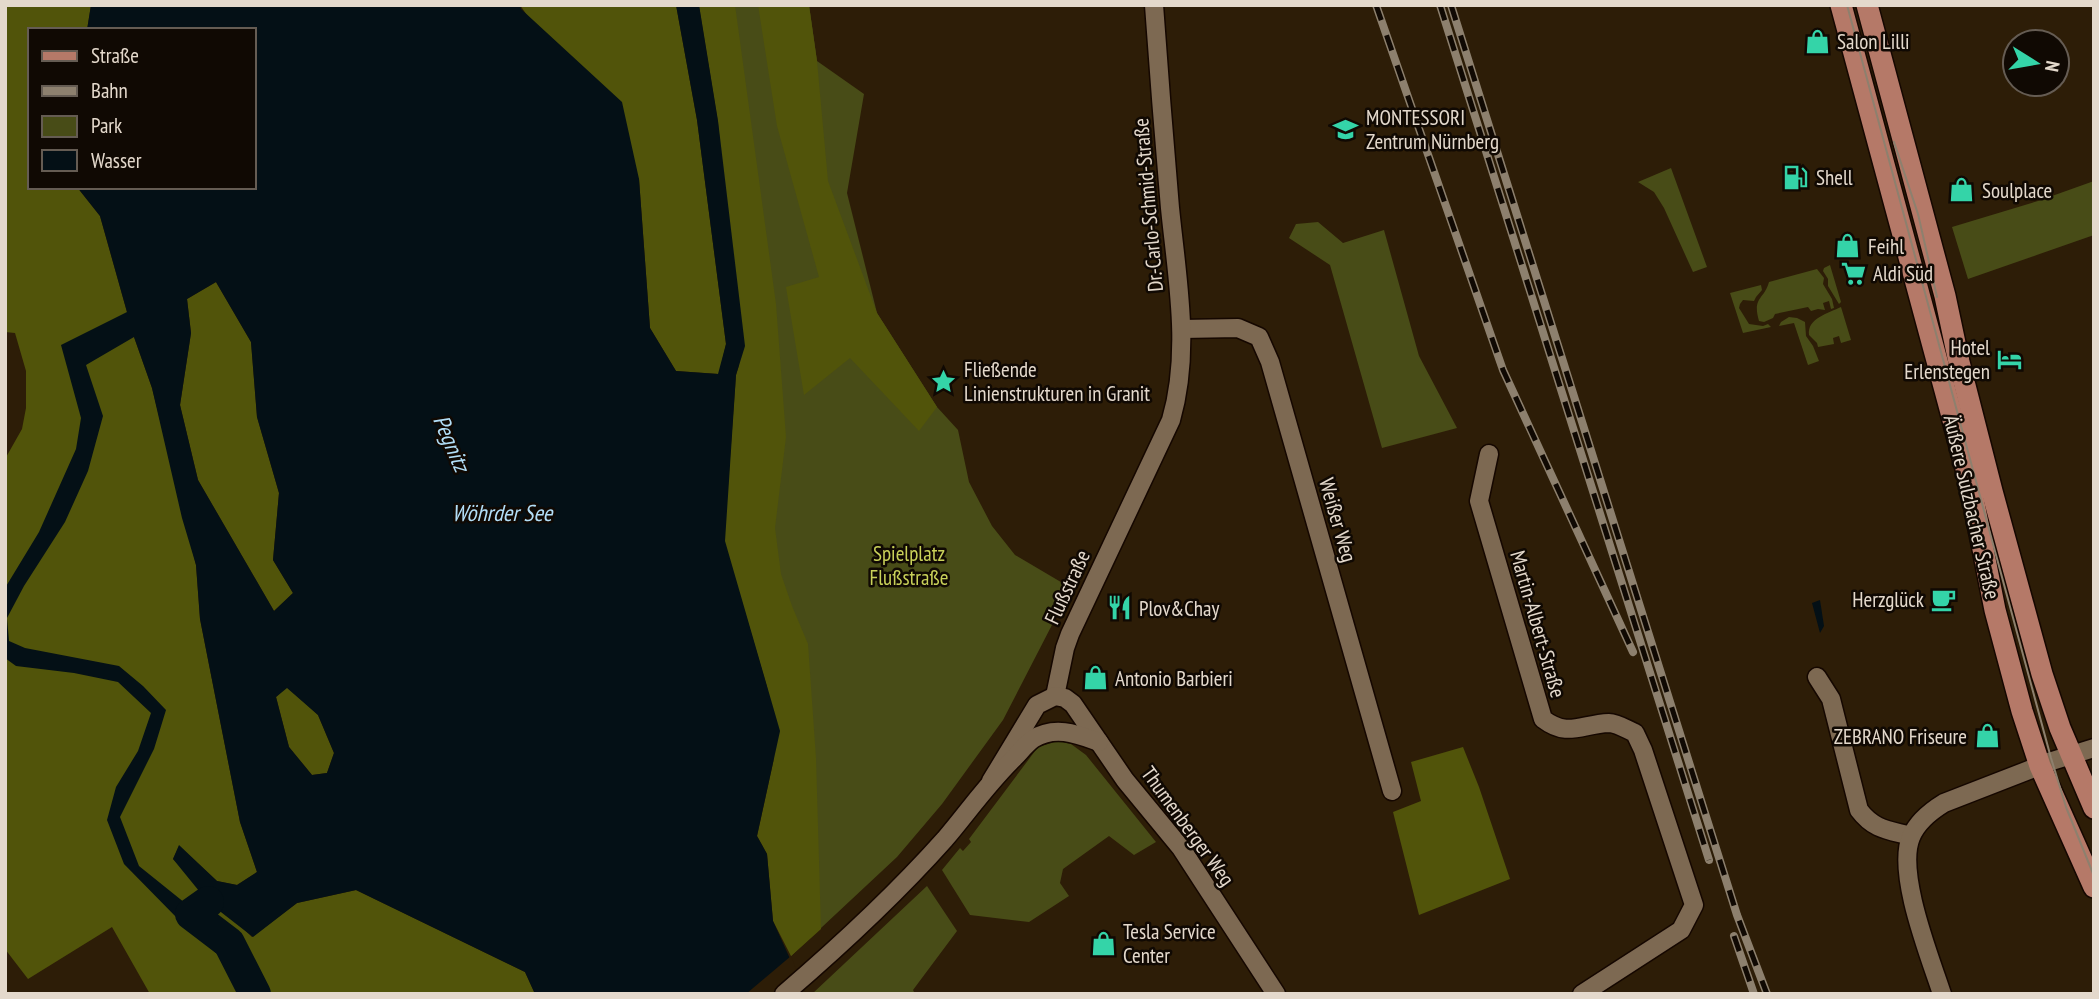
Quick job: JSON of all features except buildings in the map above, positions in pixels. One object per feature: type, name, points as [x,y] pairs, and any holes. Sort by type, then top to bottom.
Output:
[{"type":"main road","name":"Äußere Sulzbacher Straße","points":[[1841,5],[1970,483],[2002,636],[2022,711],[2040,766],[2094,887]]},
{"type":"main road","name":"Äußere Sulzbacher Straße","points":[[1867,5],[1945,296],[1958,362],[2042,674],[2071,755],[2094,808]]},
{"type":"street","name":"Dr.-Carlo-Schmid-Straße","points":[[1154,5],[1182,329],[1177,401]]},
{"type":"street","name":"Weißer Weg","points":[[1182,329],[1238,328],[1259,337],[1270,362],[1392,791]]},
{"type":"street","name":"Flußstraße","points":[[1055,696],[1059,670],[1070,634],[1171,420],[1177,401]]},
{"type":"street","name":"Martin-Albert-Straße","points":[[1489,454],[1479,501],[1542,719],[1555,728],[1570,729],[1612,723],[1636,733],[1693,905],[1681,930],[1581,994]]},
{"type":"street","points":[[1817,677],[1831,699],[1859,810],[1868,822],[1911,836]]},
{"type":"street","points":[[991,781],[1033,711],[1043,701],[1055,696]]},
{"type":"street","name":"Thumenberger Weg","points":[[1055,696],[1065,698],[1073,704],[1125,780],[1181,848],[1276,994]]},
{"type":"street","points":[[784,994],[836,948],[920,865],[991,781],[1033,740],[1051,732],[1063,731],[1099,742]]},
{"type":"street","points":[[1942,994],[1910,884],[1907,856],[1911,836],[1929,813],[1944,803],[2094,748]]},
{"type":"green space","name":"Spielplatz Flußstraße","points":[[699,5],[809,5],[817,61],[864,94],[847,193],[877,313],[937,407],[958,430],[969,482],[992,526],[1015,555],[1071,588],[1003,720],[942,804],[897,857],[791,956],[718,121]]},
{"type":"green space","points":[[1671,168],[1707,267],[1693,272],[1664,208],[1654,192],[1638,182]]},
{"type":"green space","points":[[2094,181],[2094,235],[1968,279],[1952,227]]},
{"type":"green space","points":[[1318,222],[1343,243],[1384,230],[1419,356],[1457,428],[1382,448],[1330,265],[1289,238],[1296,224]]},
{"type":"green space","points":[[1830,265],[1841,302],[1839,304],[1823,271]]},
{"type":"green space","points":[[1817,269],[1824,278],[1823,284],[1834,308],[1831,309],[1829,301],[1823,303],[1825,310],[1811,311],[1808,307],[1775,314],[1764,322],[1759,321],[1758,303],[1769,282]]},
{"type":"green space","points":[[1761,285],[1762,290],[1754,301],[1743,300],[1739,308],[1749,324],[1768,324],[1771,327],[1743,333],[1730,293]]},
{"type":"green space","points":[[1841,307],[1851,340],[1841,343],[1839,336],[1833,338],[1834,344],[1818,347],[1809,335],[1811,324]]},
{"type":"green space","points":[[1789,317],[1805,322],[1806,336],[1819,361],[1808,365],[1794,323],[1779,326]]},
{"type":"green space","points":[[1058,741],[1071,744],[1086,755],[1156,842],[1134,855],[1109,836],[1063,869],[1060,883],[1069,896],[1029,922],[970,915],[942,870],[960,848],[963,851],[971,842],[969,839],[1038,747]]},
{"type":"green space","points":[[927,886],[957,931],[913,990],[915,994],[812,994]]},
{"type":"shaded area","points":[[5,5],[91,5],[87,28],[28,28],[28,189],[79,189],[100,216],[134,337],[152,388],[196,565],[200,619],[240,822],[257,872],[237,885],[217,881],[179,846],[173,859],[252,937],[297,903],[356,890],[525,972],[535,994],[150,994],[112,927],[28,979],[5,949],[5,459],[22,429],[26,408],[26,371],[15,333],[5,332]]},
{"type":"shaded area","points":[[520,5],[676,5],[697,120],[726,344],[719,374],[676,371],[650,328],[639,179]]},
{"type":"shaded area","points":[[699,5],[735,5],[776,304],[786,437],[775,528],[781,574],[808,644],[816,758],[821,929],[791,956],[773,921],[767,854],[757,836],[780,731],[724,541],[736,375],[745,346],[718,121]]},
{"type":"shaded area","points":[[758,5],[809,5],[828,181],[877,313],[937,407],[919,431],[850,358],[804,395],[786,287],[819,277],[777,126]]},
{"type":"shaded area","points":[[216,282],[251,342],[257,417],[279,493],[273,560],[293,593],[274,611],[198,480],[180,405],[191,333],[187,299]]},
{"type":"shaded area","points":[[287,687],[318,715],[334,753],[327,773],[312,775],[289,747],[276,697]]},
{"type":"shaded area","points":[[1463,747],[1510,879],[1419,915],[1393,812],[1421,801],[1411,762]]},
{"type":"water","name":"Wöhrder See","points":[[91,5],[520,5],[521,9],[622,102],[639,179],[650,328],[676,371],[718,374],[726,344],[697,120],[676,5],[699,5],[718,121],[745,346],[736,375],[725,541],[780,731],[757,836],[767,854],[773,921],[806,994],[535,994],[525,972],[356,890],[297,903],[253,937],[208,902],[173,859],[179,845],[217,881],[237,885],[257,872],[240,822],[200,619],[196,565],[182,518],[152,388],[134,337],[86,365],[103,416],[88,471],[65,522],[7,618],[9,641],[25,648],[119,666],[166,710],[154,749],[120,817],[139,866],[231,942],[249,951],[262,994],[245,994],[225,961],[178,919],[124,864],[107,820],[116,787],[138,751],[151,713],[118,682],[16,666],[5,658],[5,588],[39,532],[76,449],[81,418],[61,345],[127,312],[100,216],[79,189],[256,189],[256,28],[87,28]],"holes":[[[216,282],[251,342],[257,417],[279,493],[273,560],[293,593],[274,611],[198,480],[180,405],[191,333],[187,299]],[[287,688],[318,715],[334,753],[327,773],[312,775],[289,747],[276,697]]]},
{"type":"water","points":[[1820,600],[1824,626],[1820,633],[1812,603]]},
{"type":"pier","points":[[791,956],[806,994],[746,994]]},
{"type":"waterway","points":[[208,902],[191,914],[229,943],[255,994]]},
{"type":"tram line","points":[[1847,5],[2051,758],[2066,807],[2094,876]]},
{"type":"tram line","points":[[1894,142],[1918,214],[1937,297]]},
{"type":"railway","points":[[1376,5],[1503,370],[1633,652]]},
{"type":"railway","points":[[1440,5],[1709,860]]},
{"type":"railway","points":[[1451,5],[1737,915],[1767,994]]},
{"type":"railway","points":[[1734,936],[1754,994]]},
{"type":"place","name":"Salon Lilli","points":[[1817,41]]},
{"type":"place","name":"MONTESSORI Zentrum Nürnberg","points":[[1346,129]]},
{"type":"place","name":"Shell","points":[[1796,177]]},
{"type":"place","name":"Soulplace","points":[[1962,190]]},
{"type":"place","name":"Feihl","points":[[1848,246]]},
{"type":"place","name":"Aldi Süd","points":[[1853,273]]},
{"type":"place","name":"Hotel Erlenstegen","points":[[2010,359]]},
{"type":"place","name":"Fließende Linienstrukturen in Granit","points":[[944,381]]},
{"type":"place","name":"Herzglück","points":[[1944,599]]},
{"type":"place","name":"Plov&Chay","points":[[1119,608]]},
{"type":"place","name":"Antonio Barbieri","points":[[1095,678]]},
{"type":"place","name":"ZEBRANO Friseure","points":[[1987,736]]},
{"type":"place","name":"Tesla Service Center","points":[[1103,943]]},
{"type":"water label","name":"Pegnitz","points":[[452,443]]}]
